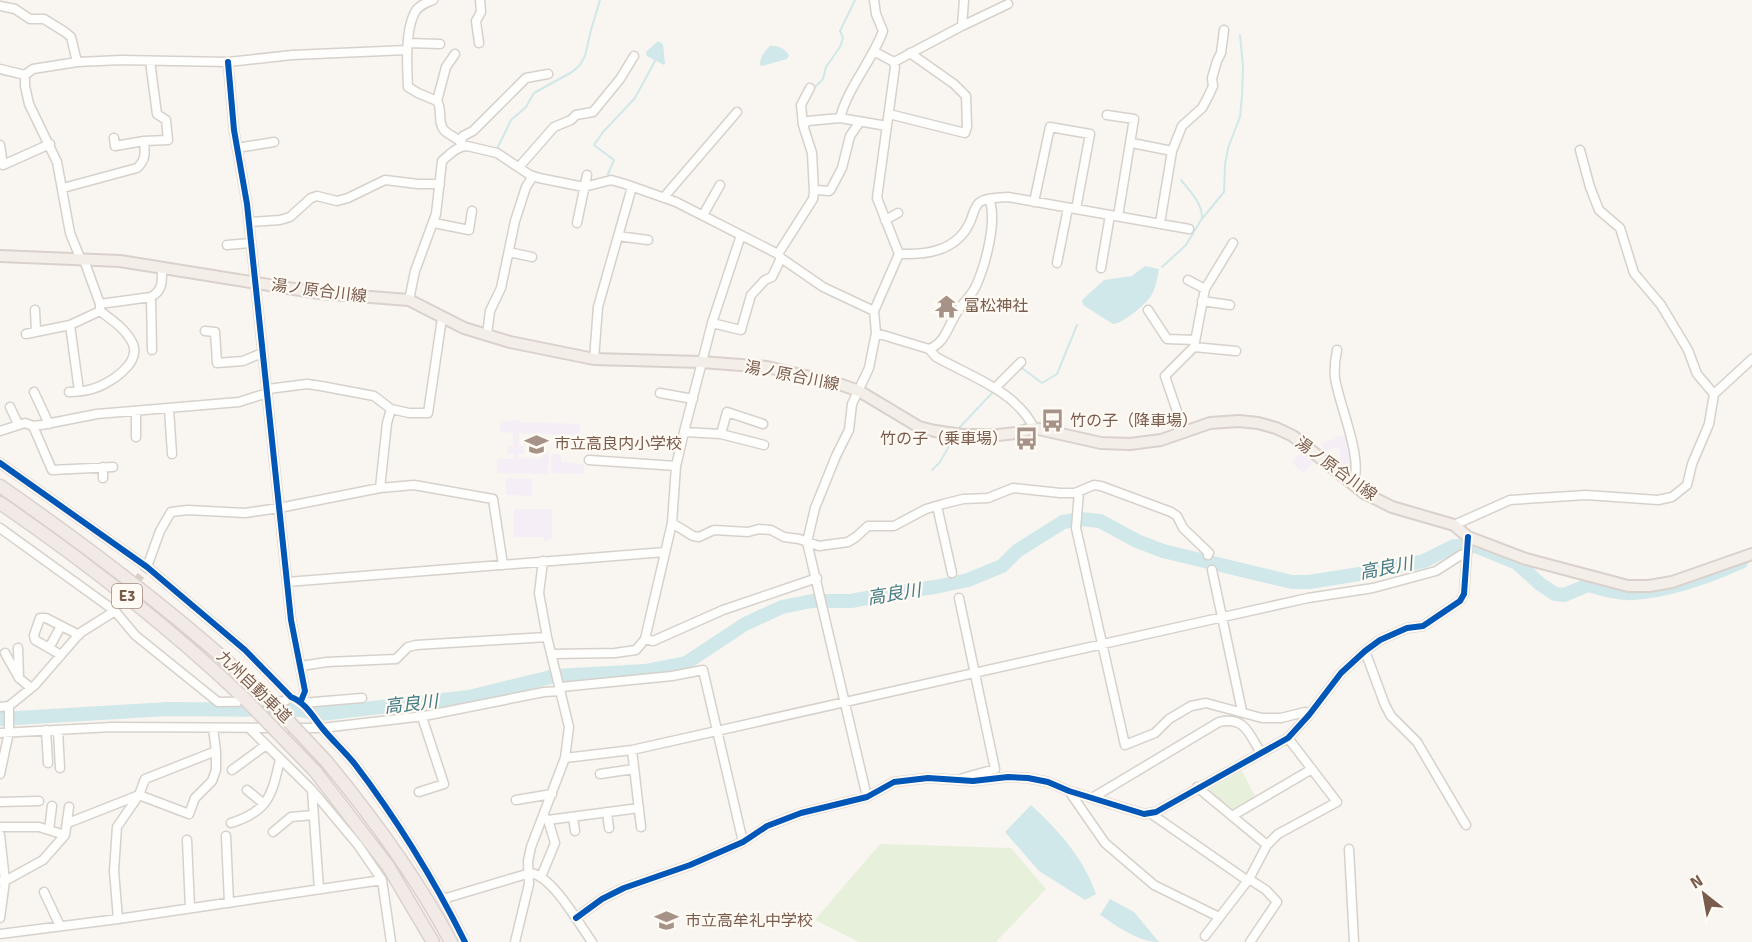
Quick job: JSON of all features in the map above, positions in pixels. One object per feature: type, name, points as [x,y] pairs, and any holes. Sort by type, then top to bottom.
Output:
[{"type":"highway","name":"九州自動車道","points":[[0,486],[128,579],[222,656],[261,692],[326,760],[362,804],[400,856],[451,942]]},
{"type":"highway","name":"九州自動車道","points":[[0,503],[126,596],[212,668],[245,699],[315,771],[388,866],[434,942]]},
{"type":"main road","name":"湯ノ原合川線","points":[[0,256],[120,261],[319,293],[409,300],[464,328],[510,342],[594,359],[701,362],[767,367],[836,382],[859,391],[919,427],[963,435],[998,435],[1034,428],[1101,443],[1130,444],[1161,440],[1210,423],[1239,421],[1276,428],[1293,436],[1364,493],[1392,507],[1454,525],[1468,545],[1628,586],[1672,582],[1752,554]]},
{"type":"street","points":[[433,0],[419,7],[414,13],[408,46],[408,87],[437,101],[441,109],[441,126],[462,144],[497,153],[533,176],[585,187],[611,180],[664,197],[779,256],[822,287],[874,311]]},
{"type":"street","points":[[479,43],[476,21],[481,12],[480,0]]},
{"type":"street","points":[[840,118],[846,102],[875,52],[883,31],[876,14],[874,0]]},
{"type":"street","points":[[963,26],[964,0]]},
{"type":"street","points":[[894,62],[1008,4]]},
{"type":"street","points":[[0,6],[15,9],[30,20],[44,19],[65,32],[71,37],[77,62]]},
{"type":"street","points":[[1160,224],[1172,151],[1182,126],[1202,108],[1209,97],[1213,86],[1212,78],[1221,53],[1224,30]]},
{"type":"street","points":[[25,75],[33,69],[77,62],[228,62],[440,44]]},
{"type":"street","points":[[875,52],[894,62]]},
{"type":"street","points":[[889,114],[965,134],[968,127],[966,96],[954,84],[910,53]]},
{"type":"street","points":[[437,101],[446,67],[455,54]]},
{"type":"street","points":[[519,167],[554,127],[571,120],[576,115],[593,112],[620,79],[634,56]]},
{"type":"street","points":[[114,138],[115,146],[168,140],[166,120],[157,114],[150,61]]},
{"type":"street","points":[[228,62],[234,130],[249,222],[291,620],[305,691],[302,703]]},
{"type":"street","points":[[867,797],[807,542],[815,508],[849,430],[852,404],[869,368],[876,333],[874,311],[899,254],[877,198],[894,62]]},
{"type":"street","points":[[0,69],[25,75]]},
{"type":"street","points":[[409,300],[415,271],[434,223],[442,160],[462,144],[463,136],[473,131],[526,78],[548,74]]},
{"type":"street","points":[[25,75],[29,104],[57,162],[70,233],[83,260],[100,307],[128,335],[134,346],[134,356],[128,366],[105,384],[92,390],[69,392]]},
{"type":"street","points":[[504,100],[506,86]]},
{"type":"street","points":[[712,323],[741,330],[751,295],[765,280],[772,277],[779,256],[813,199],[812,153],[803,125],[801,105],[810,88]]},
{"type":"street","points":[[664,197],[737,112]]},
{"type":"street","points":[[1101,268],[1132,143],[1134,119],[1107,115]]},
{"type":"street","points":[[803,125],[808,121],[840,118],[887,126]]},
{"type":"street","points":[[814,192],[831,189],[842,168],[849,135],[859,123]]},
{"type":"street","points":[[1034,202],[1050,127],[1090,134],[1057,263]]},
{"type":"street","points":[[63,188],[136,168],[143,162],[144,141]]},
{"type":"street","points":[[237,148],[274,142]]},
{"type":"street","points":[[1132,143],[1172,151]]},
{"type":"street","points":[[0,145],[2,166],[50,144]]},
{"type":"street","points":[[1580,150],[1599,210],[1620,228],[1634,273],[1661,304],[1688,350],[1697,374],[1714,394]]},
{"type":"street","points":[[577,223],[587,175]]},
{"type":"street","points":[[487,334],[490,311],[501,288],[515,221],[526,187],[533,176]]},
{"type":"street","points":[[249,222],[290,217],[317,196],[337,201],[385,180],[440,184]]},
{"type":"street","points":[[703,215],[720,185]]},
{"type":"street","points":[[594,359],[598,307],[632,187]]},
{"type":"street","points":[[899,254],[912,255],[940,250],[952,245],[965,233],[981,201],[1008,197],[1189,229]]},
{"type":"street","points":[[929,350],[937,346],[944,338],[978,280],[992,223],[992,206],[989,199]]},
{"type":"street","points":[[434,223],[469,230],[472,211]]},
{"type":"street","points":[[885,220],[898,213]]},
{"type":"street","points":[[553,654],[615,653],[636,650],[645,639],[672,523],[676,466],[684,432],[712,323],[741,235]]},
{"type":"street","points":[[618,236],[648,240]]},
{"type":"street","points":[[227,245],[250,243]]},
{"type":"street","points":[[1184,432],[1165,376],[1194,344],[1205,289],[1233,243]]},
{"type":"street","points":[[509,252],[532,257]]},
{"type":"street","points":[[26,334],[70,325],[100,307],[151,297],[162,287],[162,269]]},
{"type":"street","points":[[1188,280],[1205,289]]},
{"type":"street","points":[[151,297],[152,350]]},
{"type":"street","points":[[1202,302],[1230,305]]},
{"type":"street","points":[[35,310],[36,332]]},
{"type":"street","points":[[1148,310],[1167,339],[1236,351]]},
{"type":"street","points":[[0,431],[18,424],[25,423],[33,426],[49,424],[97,414],[239,402],[268,391],[307,384],[374,396],[391,409],[409,413],[428,413],[442,318]]},
{"type":"street","points":[[70,325],[79,392]]},
{"type":"street","points":[[205,331],[215,332],[217,363],[243,361],[262,353]]},
{"type":"street","points":[[876,333],[929,350],[936,357],[995,388],[1028,417],[1034,428]]},
{"type":"street","points":[[1337,350],[1334,365],[1335,379],[1350,432],[1357,476],[1353,483]]},
{"type":"street","points":[[1454,525],[1510,500],[1586,495],[1658,500],[1672,497],[1687,485],[1692,464],[1709,424],[1714,394],[1752,358]]},
{"type":"street","points":[[995,388],[1021,362]]},
{"type":"street","points":[[34,392],[49,424]]},
{"type":"street","points":[[660,393],[693,399]]},
{"type":"street","points":[[10,407],[18,424]]},
{"type":"street","points":[[169,409],[172,454]]},
{"type":"street","points":[[380,488],[387,423],[391,409]]},
{"type":"street","points":[[135,412],[136,437]]},
{"type":"street","points":[[721,434],[727,412],[763,424]]},
{"type":"street","points":[[33,426],[51,470],[108,467],[104,478]]},
{"type":"street","points":[[684,432],[721,434],[764,446]]},
{"type":"street","points":[[589,460],[676,466]]},
{"type":"street","points":[[0,463],[147,567],[245,650],[291,697],[302,703],[352,761],[443,899],[465,942]]},
{"type":"street","points":[[147,567],[160,531],[171,512],[188,510],[245,513],[380,488],[414,485],[493,499],[504,565]]},
{"type":"street","points":[[672,523],[693,536],[699,537],[714,530],[748,532],[759,529],[771,530],[784,537],[819,546],[848,542],[868,526],[899,525],[912,516],[963,499],[988,498],[1013,488],[1060,494],[1079,492],[1094,485],[1171,512],[1177,516],[1183,528],[1209,553],[1208,555]]},
{"type":"street","points":[[1079,492],[1076,525],[1125,745],[1155,733],[1169,719],[1191,706],[1206,703],[1262,718],[1281,718],[1305,712],[1309,715]]},
{"type":"street","points":[[937,506],[952,573]]},
{"type":"street","points":[[0,528],[115,611],[135,635],[218,702],[285,701],[291,697]]},
{"type":"street","points":[[565,758],[632,750],[1308,598],[1373,588],[1436,572],[1461,555],[1468,545]]},
{"type":"street","points":[[576,918],[602,899],[624,888],[690,865],[743,842],[767,826],[801,813],[867,797],[894,782],[928,778],[973,781],[1008,777],[1028,778],[1048,782],[1069,791],[1144,814],[1168,806],[1197,787],[1288,738],[1341,673],[1380,640],[1407,628],[1423,626],[1460,601],[1464,594],[1468,545]]},
{"type":"street","points":[[287,582],[665,552]]},
{"type":"street","points":[[515,942],[530,873],[528,861],[531,847],[545,819],[565,758],[569,727],[547,637],[539,593],[543,561]]},
{"type":"street","points":[[1212,570],[1242,711]]},
{"type":"street","points":[[645,639],[653,641],[723,610],[817,578]]},
{"type":"street","points":[[957,780],[995,769],[959,598]]},
{"type":"street","points":[[0,774],[6,731],[6,708],[31,688],[79,635],[115,611]]},
{"type":"street","points":[[61,655],[35,640],[34,636],[40,618],[46,618],[79,635]]},
{"type":"street","points":[[49,648],[61,626]]},
{"type":"street","points":[[301,666],[327,662],[396,659],[408,647],[416,645],[547,637]]},
{"type":"street","points":[[18,648],[19,678]]},
{"type":"street","points":[[1365,651],[1384,705],[1391,716],[1417,742],[1466,825]]},
{"type":"street","points":[[5,653],[19,678],[31,688]]},
{"type":"street","points":[[6,731],[112,727],[322,728],[422,717],[561,688],[672,676],[703,670],[743,842]]},
{"type":"street","points":[[302,703],[362,698]]},
{"type":"street","points":[[419,792],[444,784],[422,717]]},
{"type":"street","points":[[1092,798],[1219,722],[1231,720],[1244,725],[1261,753]]},
{"type":"street","points":[[68,822],[139,795],[189,814],[195,798],[212,781],[216,770],[213,728]]},
{"type":"street","points":[[249,728],[312,790],[358,845],[382,880],[391,942]]},
{"type":"street","points":[[46,730],[48,763]]},
{"type":"street","points":[[58,730],[60,768]]},
{"type":"street","points":[[1205,936],[1248,880],[1267,844],[1278,834],[1337,802],[1288,738]]},
{"type":"street","points":[[232,770],[266,745]]},
{"type":"street","points":[[632,750],[641,827]]},
{"type":"street","points":[[118,919],[114,871],[117,827],[139,795],[145,779],[216,751]]},
{"type":"street","points":[[231,824],[264,804],[273,791],[280,759]]},
{"type":"street","points":[[600,774],[634,769]]},
{"type":"street","points":[[1232,816],[1312,769]]},
{"type":"street","points":[[1197,787],[1267,844]]},
{"type":"street","points":[[247,790],[264,804]]},
{"type":"street","points":[[312,790],[319,889]]},
{"type":"street","points":[[1069,791],[1106,843],[1154,885],[1219,917]]},
{"type":"street","points":[[516,800],[552,794]]},
{"type":"street","points":[[0,802],[39,801]]},
{"type":"street","points":[[49,830],[52,806]]},
{"type":"street","points":[[3,881],[43,860],[65,835],[69,807]]},
{"type":"street","points":[[545,819],[639,807]]},
{"type":"street","points":[[607,812],[609,828]]},
{"type":"street","points":[[1150,813],[1266,890],[1277,902],[1250,942]]},
{"type":"street","points":[[273,832],[291,817],[313,815]]},
{"type":"street","points":[[573,817],[575,831]]},
{"type":"street","points":[[542,877],[555,843],[545,819]]},
{"type":"street","points":[[0,827],[39,826],[65,835]]},
{"type":"street","points":[[0,835],[3,881],[0,918]]},
{"type":"street","points":[[226,836],[230,903]]},
{"type":"street","points":[[187,840],[190,908]]},
{"type":"street","points":[[1349,849],[1354,942]]},
{"type":"street","points":[[443,899],[530,873],[538,874],[576,918],[592,942]]},
{"type":"street","points":[[0,934],[382,880]]},
{"type":"street","points":[[44,892],[60,926]]},
{"type":"shaded area","points":[[511,420],[580,424],[580,435],[519,433],[518,446],[524,446],[524,454],[518,454],[518,458],[541,459],[541,451],[549,452],[548,474],[497,473],[497,459],[513,459],[513,454],[507,454],[507,446],[512,446],[513,450],[513,433],[500,432],[501,421],[510,422]]},
{"type":"shaded area","points":[[1340,435],[1341,437],[1346,436],[1352,468],[1342,468],[1339,447],[1324,451],[1321,443]]},
{"type":"shaded area","points":[[1302,450],[1314,461],[1304,473],[1292,463]]},
{"type":"shaded area","points":[[552,454],[561,455],[561,462],[584,464],[584,474],[551,473]]},
{"type":"shaded area","points":[[506,478],[532,479],[532,496],[506,495]]},
{"type":"shaded area","points":[[514,509],[552,509],[552,538],[544,541],[543,537],[514,537]]},
{"type":"green space","points":[[1242,771],[1255,796],[1234,810],[1207,790]]},
{"type":"green space","points":[[880,844],[1011,848],[1046,889],[996,942],[859,942],[815,920]]},
{"type":"water","points":[[658,41],[663,44],[664,65],[647,56],[646,52]]},
{"type":"water","points":[[770,46],[781,48],[789,55],[787,59],[762,66],[760,65],[762,57]]},
{"type":"water","points":[[1145,266],[1159,269],[1155,286],[1147,301],[1129,317],[1113,324],[1083,305],[1082,300],[1104,280],[1132,276]]},
{"type":"water","points":[[1031,805],[1069,845],[1084,868],[1096,894],[1085,900],[1039,871],[1005,832]]},
{"type":"water","points":[[1110,899],[1134,912],[1159,942],[1136,936],[1100,915]]},
{"type":"waterway","points":[[496,151],[511,120],[526,107],[534,93],[572,72],[580,65],[585,56],[600,0]]},
{"type":"waterway","points":[[813,89],[823,79],[826,67],[840,47],[843,38],[840,31],[855,0]]},
{"type":"waterway","points":[[1162,267],[1186,245],[1201,220],[1224,192],[1228,148],[1240,117],[1243,67],[1240,35]]},
{"type":"waterway","points":[[608,174],[614,160],[594,145],[635,98],[655,61]]},
{"type":"waterway","points":[[1181,180],[1198,202],[1202,217]]},
{"type":"waterway","points":[[1018,369],[1022,368],[1042,383],[1057,374],[1077,325]]},
{"type":"waterway","points":[[958,429],[994,391]]},
{"type":"waterway","points":[[932,470],[940,462],[953,439]]},
{"type":"waterway","name":"高良川","points":[[0,719],[168,709],[300,710],[320,714],[469,697],[555,676],[645,671],[686,663],[745,624],[782,607],[812,601],[851,601],[968,580],[1002,566],[1017,551],[1063,522],[1080,519],[1100,521],[1137,541],[1163,551],[1292,582],[1309,582],[1372,572],[1424,561],[1454,546],[1476,546],[1517,563],[1540,584],[1555,594],[1564,595],[1588,585],[1610,591],[1647,592],[1702,578],[1741,562]]},
{"type":"tunnel","points":[[115,611],[147,567]]},
{"type":"cycle path","points":[[228,62],[234,130],[247,204],[291,620],[305,691],[301,701]]},
{"type":"cycle path","points":[[0,463],[147,567],[245,650],[291,697],[305,707],[354,763],[385,805],[427,873],[465,942]]},
{"type":"cycle path","points":[[576,918],[602,899],[624,888],[690,865],[743,842],[767,826],[801,813],[867,797],[894,782],[928,778],[973,781],[1008,777],[1028,778],[1048,782],[1069,791],[1144,814],[1156,812],[1288,738],[1341,673],[1365,651],[1380,640],[1407,628],[1423,626],[1460,601],[1464,594],[1468,537]]},
{"type":"place","name":"富松神社","points":[[946,306]]},
{"type":"place","name":"竹の子（降車場）","points":[[1052,421]]},
{"type":"place","name":"竹の子（乗車場）","points":[[1026,439]]},
{"type":"place","name":"市立高良内小学校","points":[[536,444]]},
{"type":"place","name":"市立高牟礼中学校","points":[[667,921]]}]
